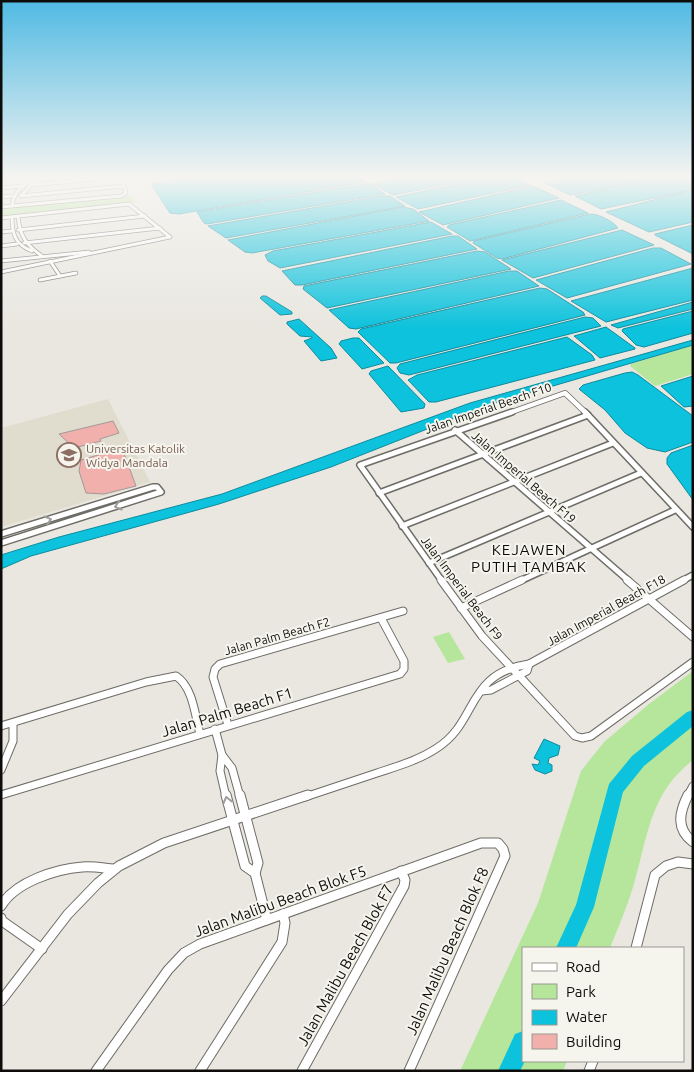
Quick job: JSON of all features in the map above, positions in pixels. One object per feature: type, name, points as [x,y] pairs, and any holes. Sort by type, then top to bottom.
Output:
[{"type":"street","points":[[36,228],[18,230],[24,243],[52,262],[68,281]]},
{"type":"street","points":[[24,243],[160,228]]},
{"type":"street","points":[[1,272],[170,238],[160,228]]},
{"type":"street","points":[[1,232],[12,231],[17,244]]},
{"type":"street","points":[[1,246],[17,244],[36,252]]},
{"type":"street","points":[[1,260],[99,252]]},
{"type":"street","points":[[40,280],[76,273]]},
{"type":"street","points":[[50,278],[53,285]]},
{"type":"street","name":"Jalan Imperial Beach F10","points":[[361,468],[360,465],[365,462],[562,393],[569,395],[675,510],[693,526]]},
{"type":"street","points":[[379,493],[588,415]]},
{"type":"street","name":"Jalan Imperial Beach F19","points":[[455,430],[693,637]]},
{"type":"street","points":[[402,526],[613,443]]},
{"type":"street","name":"Jalan Imperial Beach F9","points":[[361,468],[482,636],[575,736],[582,738],[591,736],[693,662]]},
{"type":"street","points":[[430,563],[641,473]]},
{"type":"street","points":[[1,534],[153,487],[157,487],[161,492],[1,542]]},
{"type":"street","points":[[461,608],[675,510]]},
{"type":"street","points":[[24,527],[27,534]]},
{"type":"street","name":"Jalan Imperial Beach F18","points":[[529,664],[693,575]]},
{"type":"street","name":"Jalan Palm Beach F2","points":[[228,725],[213,677],[215,669],[220,664],[403,611]]},
{"type":"street","name":"Jalan Palm Beach F1","points":[[1,795],[400,674],[405,666],[404,661],[381,618]]},
{"type":"street","points":[[1,1001],[85,895],[114,869],[137,855],[164,843],[413,761],[433,751],[447,740],[456,730],[482,691],[485,683],[518,665],[529,664],[527,671],[519,676],[492,690],[482,691]]},
{"type":"street","points":[[1,726],[146,682],[176,676],[182,680],[188,689],[200,734]]},
{"type":"street","points":[[1,770],[12,745],[14,736],[12,723]]},
{"type":"street","points":[[215,729],[222,755],[220,771],[232,821],[245,866],[255,873]]},
{"type":"street","points":[[222,755],[232,768],[258,863],[255,873],[267,920]]},
{"type":"street","points":[[693,786],[679,820],[680,831],[693,842]]},
{"type":"street","name":"Jalan Malibu Beach Blok F5","points":[[96,1071],[168,970],[184,954],[200,944],[481,842],[498,843]]},
{"type":"street","name":"Jalan Malibu Beach Blok F8","points":[[409,1071],[505,856],[503,849],[498,843]]},
{"type":"street","points":[[636,947],[655,875],[666,866],[678,862],[693,864]]},
{"type":"street","points":[[1,906],[2,902],[11,893],[28,883],[78,867],[90,866],[114,869]]},
{"type":"street","name":"Jalan Malibu Beach Blok F7","points":[[302,1071],[404,886],[405,880],[401,871]]},
{"type":"street","points":[[200,1071],[282,942],[285,923],[283,914]]},
{"type":"street","points":[[1,918],[2,921],[42,949]]},
{"type":"shaded area","name":"Universitas Katolik Widya Mandala","points":[[108,399],[150,482],[1,527],[1,428]]},
{"type":"green space","points":[[693,345],[693,374],[655,386],[630,366],[631,364]]},
{"type":"green space","points":[[449,632],[465,659],[448,663],[433,637]]},
{"type":"green space","points":[[693,671],[693,760],[678,773],[667,787],[659,802],[647,834],[631,895],[610,947],[522,947],[522,1062],[567,1062],[563,1071],[460,1071],[538,903],[581,771],[604,742],[649,704]]},
{"type":"water","points":[[211,228],[282,228],[226,238]]},
{"type":"water","points":[[291,228],[390,228],[252,253],[245,252],[228,240]]},
{"type":"water","points":[[398,228],[442,228],[452,234],[280,268],[268,261],[265,255],[273,251]]},
{"type":"water","points":[[449,228],[525,228],[470,241]]},
{"type":"water","points":[[530,228],[618,228],[502,259],[497,258],[473,243],[474,241]]},
{"type":"water","points":[[640,228],[666,228],[649,232]]},
{"type":"water","points":[[680,228],[693,228],[693,254],[655,235]]},
{"type":"water","points":[[622,230],[654,245],[533,278],[502,260]]},
{"type":"water","points":[[458,236],[477,249],[302,285],[295,285],[282,271]]},
{"type":"water","points":[[653,248],[661,248],[691,264],[567,298],[536,280]]},
{"type":"water","points":[[477,251],[485,252],[511,269],[327,308],[303,289],[304,286]]},
{"type":"water","points":[[693,268],[693,300],[606,322],[571,301]]},
{"type":"water","points":[[509,271],[517,271],[539,286],[356,329],[349,328],[329,310]]},
{"type":"water","points":[[540,288],[547,289],[585,315],[396,363],[390,363],[358,332],[361,329]]},
{"type":"water","points":[[266,296],[292,312],[292,314],[280,315],[260,298]]},
{"type":"water","points":[[693,302],[693,309],[618,328],[611,325]]},
{"type":"water","points":[[693,311],[693,333],[644,347],[636,345],[622,331],[623,329]]},
{"type":"water","points":[[585,317],[593,318],[601,326],[409,375],[400,373],[397,368],[400,364]]},
{"type":"water","points":[[299,319],[331,348],[337,358],[321,361],[304,341],[312,337],[300,336],[287,324],[287,322]]},
{"type":"water","points":[[606,327],[635,349],[600,358],[574,336]]},
{"type":"water","points":[[567,337],[592,355],[595,360],[436,402],[429,402],[408,380],[417,375]]},
{"type":"water","points":[[359,338],[384,363],[362,369],[339,344],[341,341]]},
{"type":"water","points":[[693,340],[693,345],[488,405],[331,467],[219,504],[31,556],[1,569],[1,555],[59,537],[222,494],[470,403]]},
{"type":"water","points":[[388,366],[425,404],[424,408],[401,412],[369,374],[371,371]]},
{"type":"water","points":[[632,372],[638,375],[693,416],[693,442],[665,452],[647,448],[625,433],[605,410],[579,389],[583,385]]},
{"type":"water","points":[[693,376],[693,406],[684,407],[661,386]]},
{"type":"water","points":[[693,445],[693,500],[667,464],[667,458],[671,453]]},
{"type":"water","points":[[544,739],[560,746],[558,755],[549,758],[548,763],[552,765],[552,771],[545,774],[535,770],[532,764],[538,765],[540,761],[534,758]]},
{"type":"building","points":[[113,421],[119,433],[100,439],[101,441],[74,448],[59,434]]},
{"type":"building","points":[[122,448],[136,486],[104,494],[86,493],[79,471],[81,460]]},
{"type":"waterway","points":[[566,947],[585,907],[615,789],[638,761],[693,717]]},
{"type":"waterway","points":[[509,1071],[522,1044]]},
{"type":"place","name":"Universitas Katolik Widya Mandala","points":[[69,455]]},
{"type":"district","name":"KEJAWEN PUTIH TAMBAK","points":[[529,558]]}]
